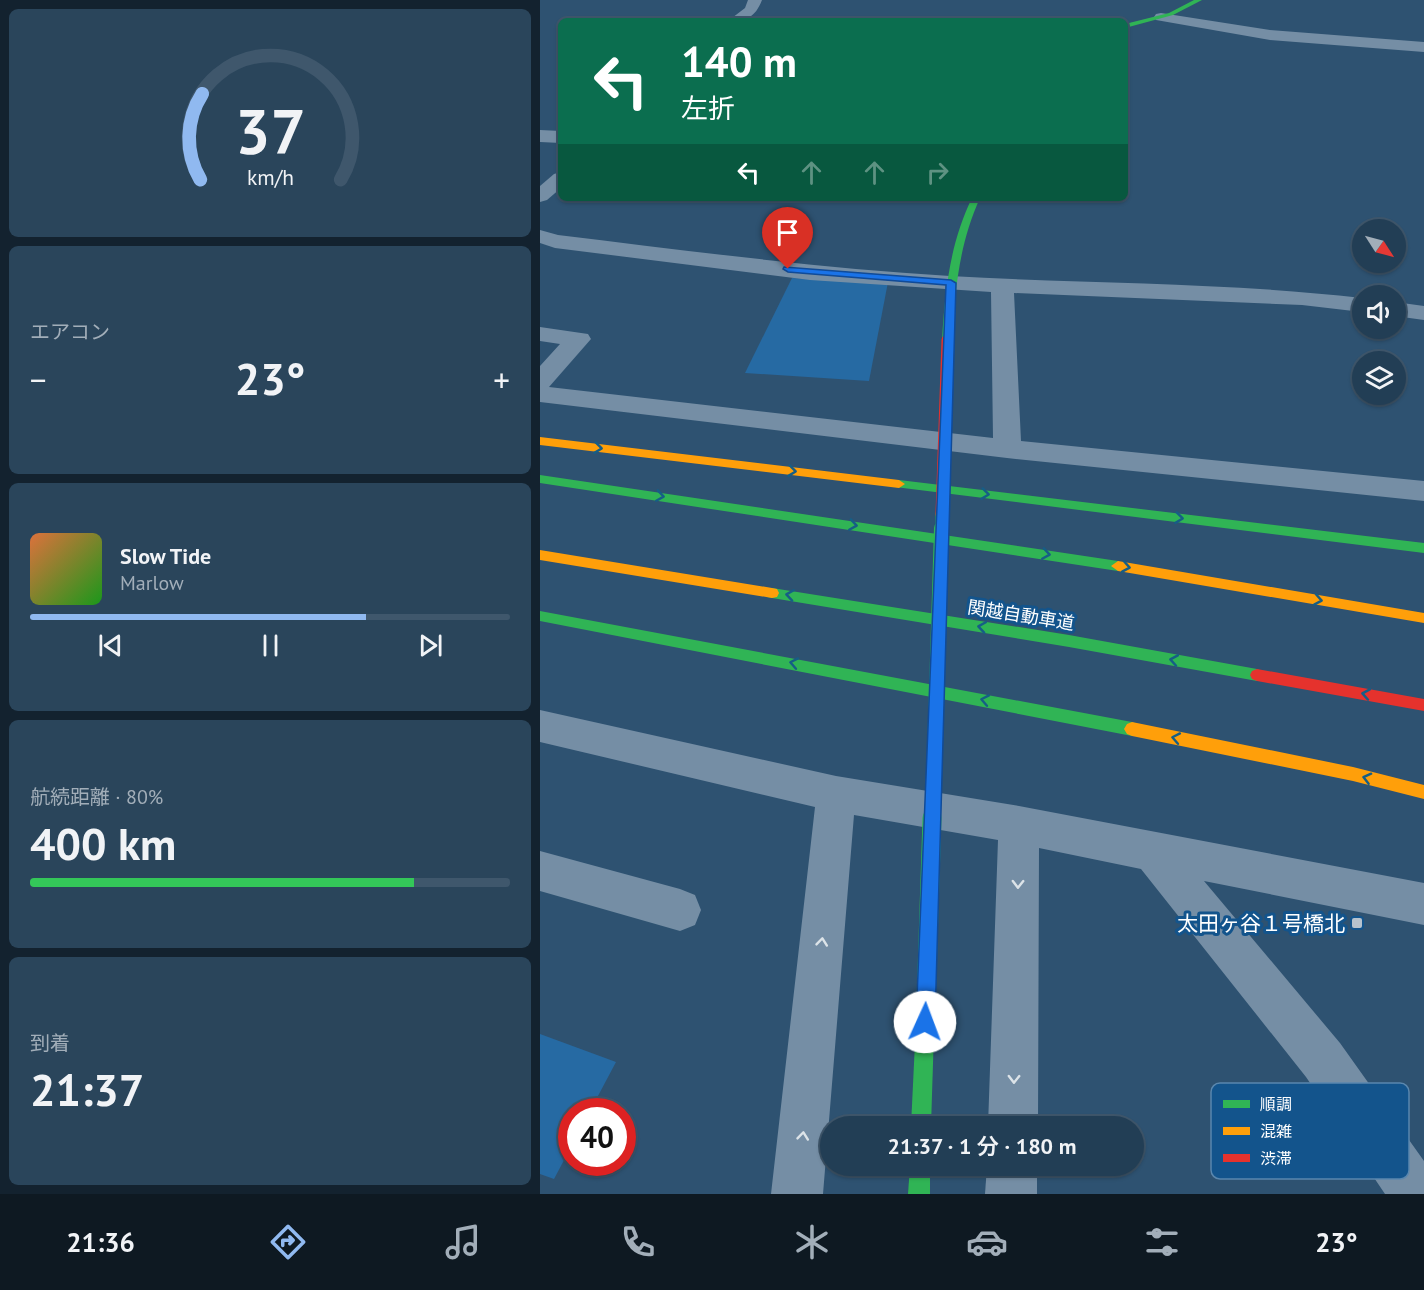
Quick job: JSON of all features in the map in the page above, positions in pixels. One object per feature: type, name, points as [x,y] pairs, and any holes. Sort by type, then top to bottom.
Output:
[{"type":"main road","points":[[1128,25],[1161,17],[1199,0]]},
{"type":"main road","points":[[921,1116],[947,340],[951,283],[958,243],[969,208],[974,201]]},
{"type":"main road","points":[[540,441],[1424,548]]},
{"type":"main road","points":[[540,479],[1068,557],[1424,618]]},
{"type":"main road","name":"関越自動車道","points":[[540,555],[1069,641],[1424,705]]},
{"type":"main road","points":[[540,616],[1130,729],[1353,774],[1424,792]]},
{"type":"main road","points":[[919,1194],[920,1176]]},
{"type":"street","points":[[739,18],[751,10],[755,0]]},
{"type":"street","points":[[1161,17],[1270,35],[1424,47]]},
{"type":"street","points":[[540,136],[558,137]]},
{"type":"street","points":[[540,196],[558,181]]},
{"type":"street","points":[[540,236],[555,241],[810,273],[951,283],[1302,298],[1352,304]]},
{"type":"street","points":[[1002,284],[1007,449]]},
{"type":"street","points":[[1406,311],[1424,313]]},
{"type":"street","points":[[540,333],[579,339],[540,381]]},
{"type":"street","points":[[540,394],[1007,449],[1424,491]]},
{"type":"street","points":[[540,726],[836,794],[1019,825],[1424,904]]},
{"type":"street","points":[[798,1194],[836,794]]},
{"type":"street","points":[[1013,1116],[1019,825]]},
{"type":"street","points":[[1152,850],[1323,1060],[1339,1083]]},
{"type":"street","points":[[540,871],[680,910]]},
{"type":"street","points":[[1011,1194],[1012,1176]]},
{"type":"street","points":[[1406,1179],[1416,1194]]},
{"type":"shaded area","points":[[792,278],[888,282],[869,381],[745,373]]},
{"type":"shaded area","points":[[540,1034],[616,1062],[597,1098],[558,1098],[558,1171],[554,1179],[540,1174]]},
{"type":"traffic: fast","points":[[1128,25],[1171,14],[1199,0]]},
{"type":"traffic: fast","points":[[947,340],[951,285],[957,250],[975,201]]},
{"type":"traffic: fast","points":[[540,479],[1118,566]]},
{"type":"traffic: fast","points":[[899,484],[1424,548]]},
{"type":"traffic: fast","points":[[926,1001],[941,514]]},
{"type":"traffic: fast","points":[[772,593],[1069,641],[1257,675]]},
{"type":"traffic: fast","points":[[540,616],[1132,729]]},
{"type":"traffic: fast","points":[[921,1116],[926,1001]]},
{"type":"traffic: fast","points":[[919,1194],[920,1176]]},
{"type":"traffic: slow","points":[[540,441],[899,484]]},
{"type":"traffic: slow","points":[[540,555],[772,593]]},
{"type":"traffic: slow","points":[[1118,566],[1424,618]]},
{"type":"traffic: slow","points":[[1132,729],[1353,774],[1424,792]]},
{"type":"traffic: jam","points":[[941,514],[947,340]]},
{"type":"traffic: jam","points":[[1257,675],[1424,705]]},
{"type":"place","name":"太田ヶ谷１号橋北","points":[[1357,923]]},
{"type":"route","points":[[788,269],[810,273],[951,283],[947,340],[925,1022]]}]
